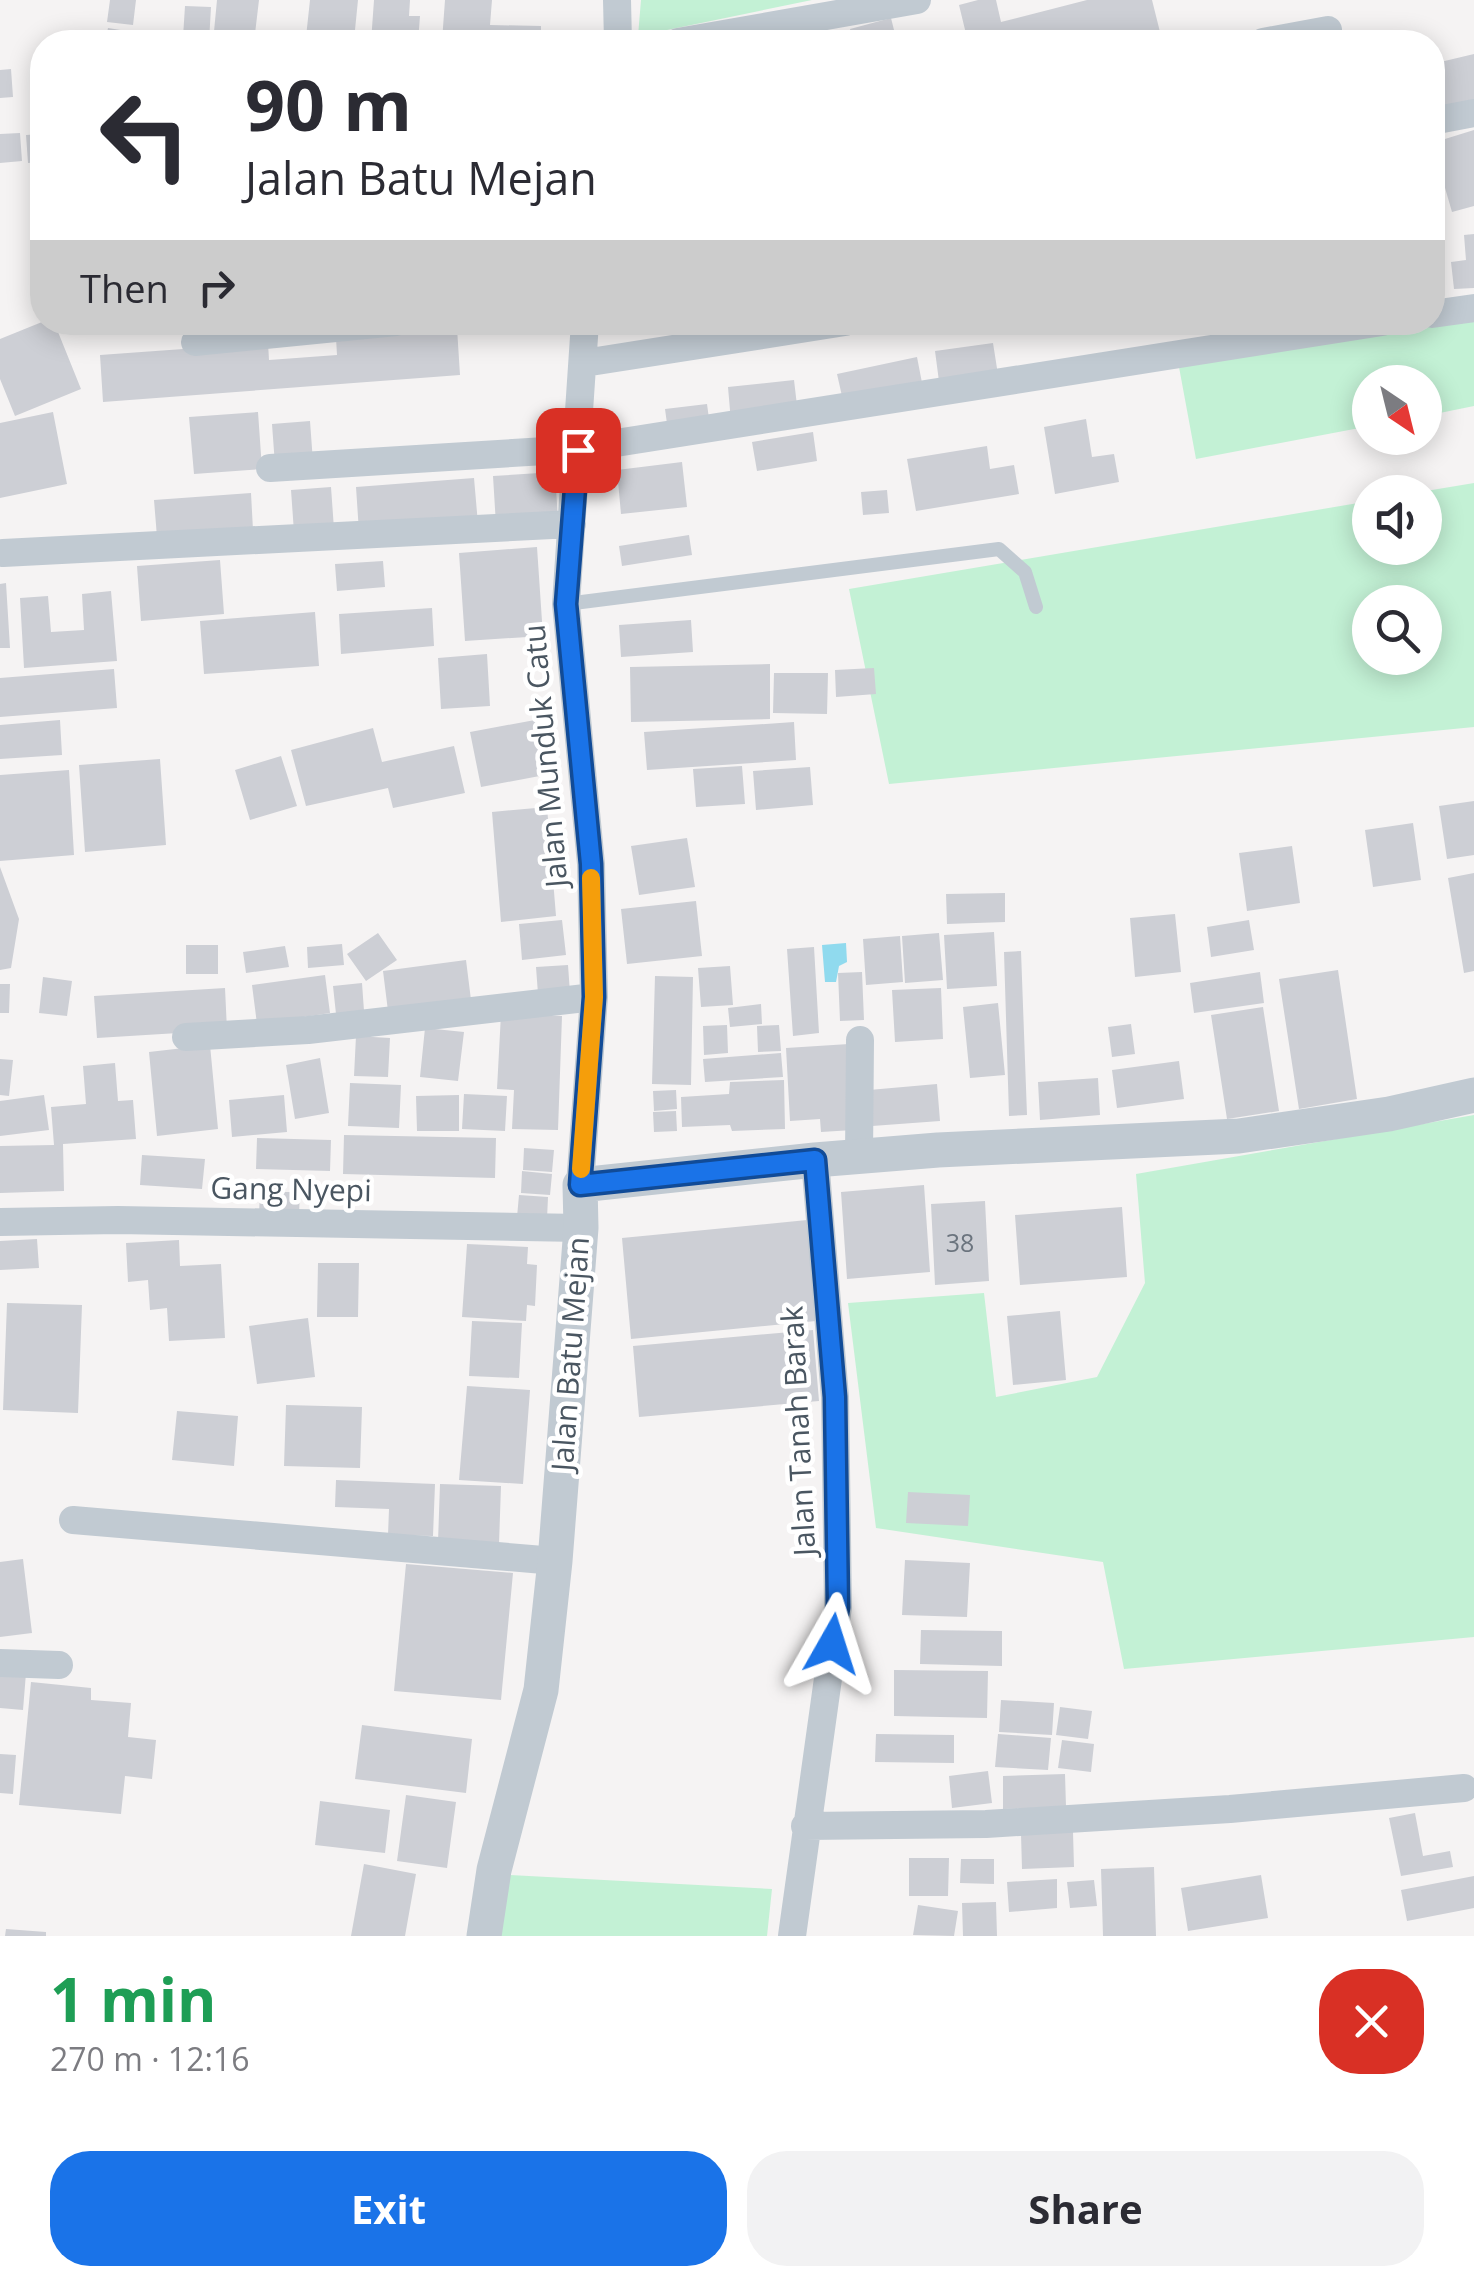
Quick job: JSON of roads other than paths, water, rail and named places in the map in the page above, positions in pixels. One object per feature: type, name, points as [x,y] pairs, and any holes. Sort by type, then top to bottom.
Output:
[{"type":"street","points":[[617,0],[618,30]]},
{"type":"street","points":[[746,30],[917,0]]},
{"type":"street","points":[[1445,118],[1474,112]]},
{"type":"street","points":[[1445,312],[1474,308]]},
{"type":"street","points":[[194,342],[265,335]]},
{"type":"street","name":"Jalan Munduk Catu","points":[[580,1185],[594,997],[591,864],[566,604],[585,335]]},
{"type":"street","points":[[584,362],[760,335]]},
{"type":"street","points":[[270,468],[578,450],[1300,335]]},
{"type":"street","points":[[3,553],[572,524]]},
{"type":"street","points":[[186,1037],[308,1030],[594,997]]},
{"type":"street","points":[[860,1040],[860,1157]]},
{"type":"street","points":[[580,1185],[815,1160],[1043,1144],[1239,1136],[1389,1114],[1474,1095]]},
{"type":"street","name":"Jalan Tanah Barak","points":[[792,1936],[838,1607],[835,1397],[815,1160]]},
{"type":"street","name":"Jalan Batu Mejan","points":[[484,1936],[494,1870],[541,1690],[581,1228],[580,1185]]},
{"type":"street","name":"Gang Nyepi","points":[[0,1222],[118,1220],[581,1228]]},
{"type":"street","points":[[73,1520],[555,1561]]},
{"type":"street","points":[[0,1664],[59,1665]]},
{"type":"street","points":[[805,1826],[986,1824],[1230,1809],[1464,1788]]},
{"type":"lane","points":[[566,604],[999,549],[1025,572],[1036,607]]},
{"type":"water","points":[[846,943],[847,962],[839,966],[836,982],[825,982],[822,945]]}]
